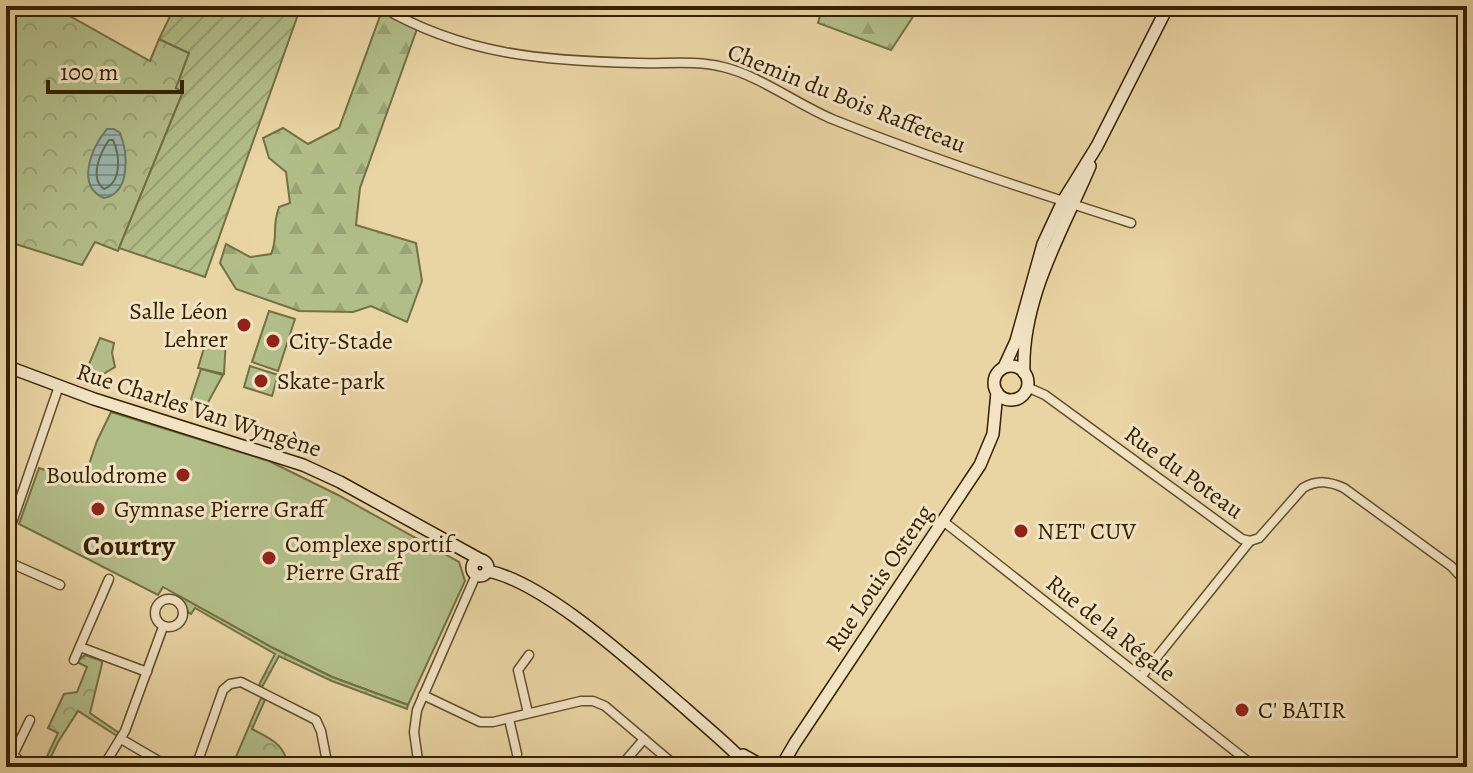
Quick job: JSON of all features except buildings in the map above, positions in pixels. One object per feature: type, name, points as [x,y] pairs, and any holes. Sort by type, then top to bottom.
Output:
[{"type":"street","name":"Chemin du Bois Raffeteau","points":[[380,6],[445,38],[522,57],[725,67],[829,118],[1131,223]]},
{"type":"street","points":[[1068,202],[1038,288],[1025,344],[1027,387],[1015,399],[1005,399],[997,392],[995,378],[1016,341],[1036,264],[1168,6]]},
{"type":"street","name":"Rue Charles Van Wyngène","points":[[6,366],[303,465],[340,482],[460,549],[480,569]]},
{"type":"street","points":[[1004,367],[1014,366],[1024,373]]},
{"type":"street","points":[[6,540],[59,386]]},
{"type":"street","name":"Rue du Poteau","points":[[1027,387],[1045,395],[1238,537],[1250,541],[1264,533],[1303,488],[1327,482],[1344,488],[1451,566],[1467,583]]},
{"type":"street","name":"Rue Louis Osteng","points":[[993,434],[997,392]]},
{"type":"street","name":"Rue Louis Osteng","points":[[781,767],[980,465],[993,434],[1015,399]]},
{"type":"street","name":"Rue de la Régale","points":[[943,521],[1255,767]]},
{"type":"street","points":[[1141,677],[1250,541]]},
{"type":"street","points":[[6,561],[60,585]]},
{"type":"street","points":[[419,767],[415,719],[480,569],[501,574],[521,584],[586,627],[732,748],[749,767]]},
{"type":"street","points":[[74,660],[109,579]]},
{"type":"street","points":[[103,767],[121,739],[163,627]]},
{"type":"street","points":[[80,647],[147,672]]},
{"type":"street","points":[[528,713],[518,670],[529,655]]},
{"type":"street","points":[[191,767],[199,758],[223,690],[230,684],[241,682],[316,720],[328,767]]},
{"type":"street","points":[[423,695],[480,722],[593,701],[605,706],[677,767]]},
{"type":"street","points":[[509,719],[517,754]]},
{"type":"street","points":[[28,767],[10,752],[30,720]]},
{"type":"street","points":[[121,739],[169,767]]},
{"type":"street","points":[[620,767],[644,739]]},
{"type":"street","name":"Rue Louis Osteng","points":[[766,766],[795,743]]},
{"type":"street","points":[[732,748],[766,766]]},
{"type":"green space","points":[[12,6],[52,6],[150,61],[159,39],[189,53],[176,88],[183,92],[118,251],[95,242],[82,265],[6,241],[6,13]]},
{"type":"green space","points":[[175,6],[301,6],[205,277],[119,248],[183,92],[176,88],[189,53],[159,39]]},
{"type":"green space","points":[[823,6],[920,6],[891,50],[818,23]]},
{"type":"green space","points":[[383,8],[418,26],[360,188],[356,225],[416,243],[422,281],[407,322],[371,306],[353,312],[299,311],[236,289],[220,263],[226,244],[250,257],[271,254],[279,207],[290,203],[286,172],[269,158],[263,138],[283,128],[308,144],[339,128]]},
{"type":"green space","name":"City-Stade","points":[[269,311],[295,319],[278,371],[252,362]]},
{"type":"green space","points":[[100,338],[114,343],[112,353],[115,367],[86,384],[84,376]]},
{"type":"green space","points":[[207,338],[211,341],[226,338],[224,374],[198,368]]},
{"type":"green space","name":"Skate-park","points":[[250,366],[278,375],[272,396],[244,387]]},
{"type":"green space","points":[[201,369],[223,375],[206,406],[210,410],[208,414],[191,399]]},
{"type":"green space","name":"Complexe sportif Pierre Graff","points":[[111,412],[269,461],[459,562],[465,581],[408,705],[332,677],[163,587],[158,595],[19,524],[39,468],[83,482]]},
{"type":"green space","points":[[181,597],[273,648],[332,677],[408,705],[407,709],[332,681],[279,656],[262,687],[259,685],[275,654],[195,608],[189,613]]},
{"type":"green space","points":[[85,655],[102,661],[90,713],[119,733],[117,736],[78,711],[46,767],[42,767],[58,733],[48,728],[64,694],[77,692],[87,667],[77,662]]},
{"type":"green space","points":[[261,698],[265,700],[252,729],[280,748],[288,767],[240,767],[242,763],[235,759]]},
{"type":"water","points":[[107,129],[120,133],[126,161],[119,189],[104,198],[90,185],[88,175],[96,145]]},
{"type":"place","name":"Salle Léon Lehrer","points":[[244,325]]},
{"type":"place","name":"City-Stade","points":[[273,341]]},
{"type":"place","name":"Skate-park","points":[[261,381]]},
{"type":"place","name":"Boulodrome","points":[[183,475]]},
{"type":"place","name":"Gymnase Pierre Graff","points":[[98,509]]},
{"type":"place","name":"NET' CUV","points":[[1021,531]]},
{"type":"place","name":"Complexe sportif Pierre Graff","points":[[269,558]]},
{"type":"place","name":"C' BATIR","points":[[1242,710]]},
{"type":"district","name":"Courtry","points":[[129,546]]}]
